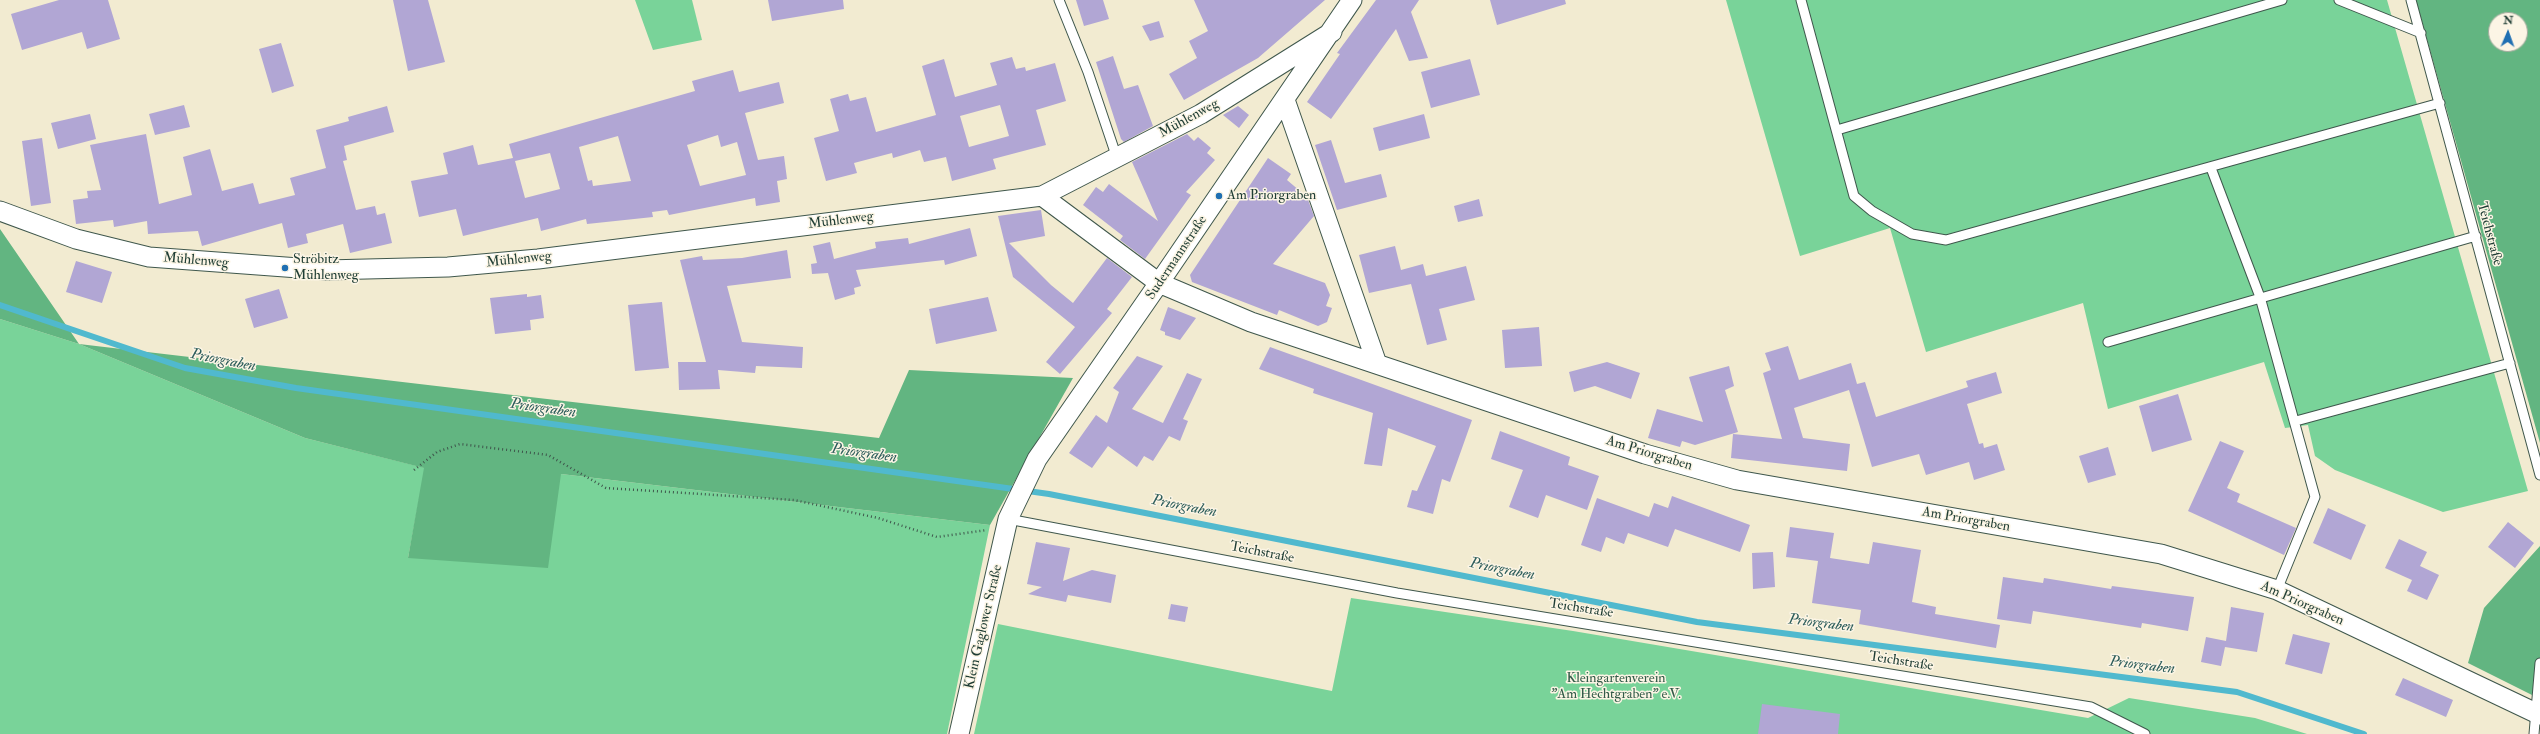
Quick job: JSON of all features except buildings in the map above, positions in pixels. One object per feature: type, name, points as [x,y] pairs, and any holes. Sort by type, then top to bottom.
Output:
[{"type":"street","name":"Sudermannstraße","points":[[1008,523],[1037,459],[1160,283],[1332,32],[1352,0]]},
{"type":"street","name":"Mühlenweg","points":[[0,210],[76,239],[148,257],[326,270],[448,267],[538,259],[1042,196],[1201,114],[1332,32]]},
{"type":"street","points":[[1285,100],[1377,364]]},
{"type":"street","points":[[1042,196],[1160,283]]},
{"type":"street","name":"Am Priorgraben","points":[[1160,283],[1252,322],[1645,454],[1737,480],[2161,554],[2277,590],[2539,715]]},
{"type":"street","name":"Klein Gaglower Straße","points":[[959,734],[1008,523]]},
{"type":"lane","points":[[1059,0],[1088,72],[1117,158]]},
{"type":"lane","points":[[1837,130],[2282,0]]},
{"type":"lane","points":[[2339,0],[2421,33]]},
{"type":"lane","name":"Teichstraße","points":[[2411,0],[2540,475]]},
{"type":"lane","points":[[1803,1],[1854,196],[1872,211],[1912,234],[1946,240],[2211,168],[2440,103]]},
{"type":"lane","points":[[2211,168],[2260,297],[2296,421],[2315,496],[2277,590]]},
{"type":"lane","points":[[2108,342],[2476,236]]},
{"type":"lane","points":[[2296,421],[2510,363]]},
{"type":"lane","name":"Teichstraße","points":[[1008,523],[1397,593],[2091,707],[2145,734]]},
{"type":"lane","points":[[2534,734],[2539,715],[2540,663]]},
{"type":"path","points":[[414,470],[437,452],[460,444],[548,455],[606,488],[794,500],[878,518],[937,537],[1008,523]]},
{"type":"green space","points":[[635,0],[692,0],[702,40],[653,50]]},
{"type":"green space","points":[[1726,0],[2387,0],[2528,491],[2443,512],[2335,470],[2315,456],[2308,425],[2285,428],[2264,362],[2108,409],[2083,303],[1926,352],[1890,228],[1800,256]]},
{"type":"green space","points":[[2416,0],[2540,0],[2540,443]]},
{"type":"green space","points":[[0,229],[79,344],[0,319]]},
{"type":"green space","points":[[0,319],[79,344],[305,438],[425,468],[408,558],[561,474],[990,525],[947,734],[0,734]]},
{"type":"green space","points":[[79,344],[879,438],[909,370],[1073,378],[990,525],[561,474],[548,568],[408,558],[424,468],[305,438]]},
{"type":"green space","points":[[2540,546],[2540,699],[2468,663],[2484,608]]},
{"type":"green space","name":"Kleingartenverein \"Am Hechtgraben\" e.V.","points":[[1351,598],[1573,631],[2088,718],[2129,698],[2255,718],[2307,734],[974,734],[998,624],[1332,691]]},
{"type":"waterway","name":"Priorgraben","points":[[0,305],[185,368],[296,388],[1049,494],[1697,622],[2237,692],[2364,734]]},
{"type":"place","name":"Am Priorgraben","points":[[1219,196]]},
{"type":"place","name":"Ströbitz Mühlenweg","points":[[285,268]]}]
